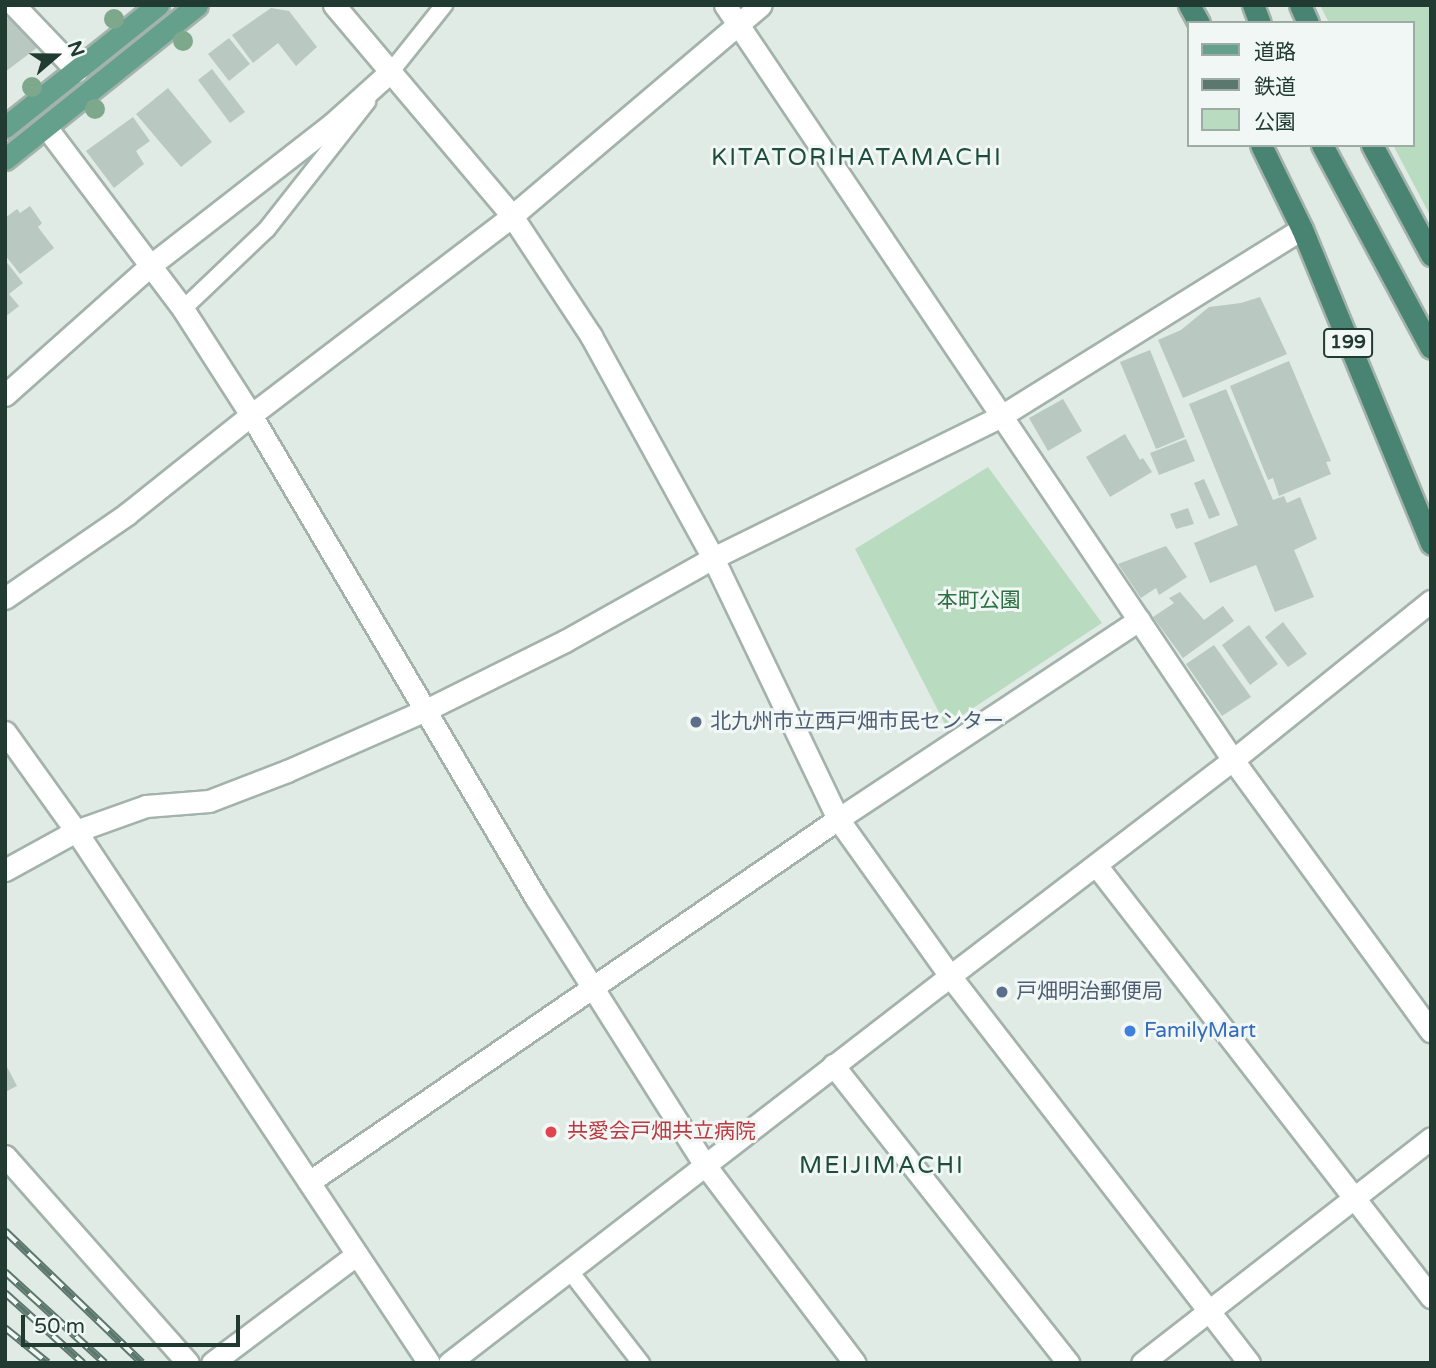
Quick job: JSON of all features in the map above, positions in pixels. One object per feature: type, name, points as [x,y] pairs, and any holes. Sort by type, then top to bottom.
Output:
[{"type":"highway","points":[[1189,5],[1198,21]]},
{"type":"highway","points":[[1300,5],[1307,21]]},
{"type":"highway","name":"199","points":[[1262,147],[1302,229],[1431,544]]},
{"type":"highway","points":[[1323,147],[1431,348]]},
{"type":"highway","points":[[1373,147],[1431,255]]},
{"type":"main road","points":[[5,127],[158,5]]},
{"type":"main road","points":[[5,159],[197,5]]},
{"type":"street","points":[[14,5],[77,71]]},
{"type":"street","points":[[334,5],[512,216],[592,336],[713,558],[838,819],[950,976],[1249,1363]]},
{"type":"street","points":[[725,5],[1233,760],[1431,1032]]},
{"type":"street","points":[[5,598],[127,514],[251,415],[512,216],[761,5]]},
{"type":"street","points":[[5,395],[151,265],[332,124],[390,72]]},
{"type":"street","points":[[46,127],[183,309],[251,415],[424,711],[705,1165],[855,1363]]},
{"type":"street","points":[[5,870],[76,831],[146,806],[209,801],[287,771],[424,711],[565,641],[713,558],[1001,416],[1302,229]]},
{"type":"street","points":[[449,1363],[833,1065],[1233,760],[1431,601]]},
{"type":"street","points":[[309,1182],[838,819],[1139,620]]},
{"type":"street","points":[[5,732],[76,831],[429,1363]]},
{"type":"street","points":[[1096,864],[1353,1200],[1431,1297]]},
{"type":"street","points":[[833,1065],[1068,1363]]},
{"type":"street","points":[[1142,1363],[1431,1138]]},
{"type":"street","points":[[5,1156],[188,1363]]},
{"type":"street","points":[[212,1363],[357,1254]]},
{"type":"lane","points":[[183,309],[267,229],[444,5]]},
{"type":"lane","points":[[569,1270],[641,1363]]},
{"type":"green space","points":[[1320,5],[1431,5],[1431,217],[1394,147],[1415,147],[1415,21],[1328,21]]},
{"type":"green space","name":"本町公園","points":[[988,467],[1102,623],[946,726],[855,549]]},
{"type":"building","points":[[271,8],[289,11],[317,47],[296,66],[278,43],[253,63],[232,35]]},
{"type":"building","points":[[13,14],[38,47],[5,72],[5,20]]},
{"type":"building","points":[[229,38],[250,64],[229,81],[208,54]]},
{"type":"building","points":[[212,69],[245,112],[230,123],[198,80]]},
{"type":"building","points":[[168,88],[212,142],[181,167],[136,114]]},
{"type":"building","points":[[133,117],[150,141],[136,151],[144,164],[114,188],[86,151]]},
{"type":"building","points":[[30,206],[42,223],[38,227],[54,248],[20,274],[5,255],[5,218],[17,209],[20,213]]},
{"type":"building","points":[[5,260],[23,283],[9,294],[19,306],[5,317]]},
{"type":"building","points":[[1260,297],[1287,354],[1183,398],[1158,340],[1181,330],[1209,307],[1241,303]]},
{"type":"building","points":[[1150,350],[1185,437],[1156,449],[1120,362]]},
{"type":"building","points":[[1289,361],[1331,461],[1326,462],[1331,474],[1279,496],[1273,478],[1268,480],[1230,386]]},
{"type":"building","points":[[1226,389],[1273,500],[1284,496],[1287,503],[1300,497],[1317,539],[1294,550],[1314,597],[1275,612],[1256,565],[1210,583],[1194,543],[1238,525],[1189,404]]},
{"type":"building","points":[[1063,399],[1082,431],[1048,451],[1029,418]]},
{"type":"building","points":[[1125,434],[1140,460],[1143,458],[1152,472],[1110,497],[1086,457]]},
{"type":"building","points":[[1186,439],[1195,461],[1159,475],[1150,453]]},
{"type":"building","points":[[1204,479],[1220,515],[1209,519],[1194,483]]},
{"type":"building","points":[[1188,508],[1194,524],[1176,529],[1170,514]]},
{"type":"building","points":[[1166,546],[1187,577],[1159,595],[1156,588],[1141,598],[1118,564]]},
{"type":"building","points":[[1180,592],[1204,620],[1223,606],[1234,621],[1183,658],[1153,617],[1174,603],[1169,598]]},
{"type":"building","points":[[1283,622],[1307,654],[1288,667],[1265,637]]},
{"type":"building","points":[[1249,625],[1278,664],[1250,685],[1222,645]]},
{"type":"building","points":[[1214,645],[1251,697],[1222,716],[1186,664]]},
{"type":"building","points":[[5,1063],[17,1086],[5,1092]]},
{"type":"railway","points":[[5,1231],[142,1363]]},
{"type":"railway","points":[[5,1272],[105,1363]]},
{"type":"railway","points":[[5,1293],[83,1363]]},
{"type":"railway","points":[[5,1328],[48,1363]]},
{"type":"place","name":"北九州市立西戸畑市民センター","points":[[696,722]]},
{"type":"place","name":"戸畑明治郵便局","points":[[1002,992]]},
{"type":"place","name":"FamilyMart","points":[[1130,1031]]},
{"type":"place","name":"共愛会戸畑共立病院","points":[[551,1132]]},
{"type":"district","name":"KITATORIHATAMACHI","points":[[857,158]]},
{"type":"district","name":"MEIJIMACHI","points":[[882,1166]]}]
